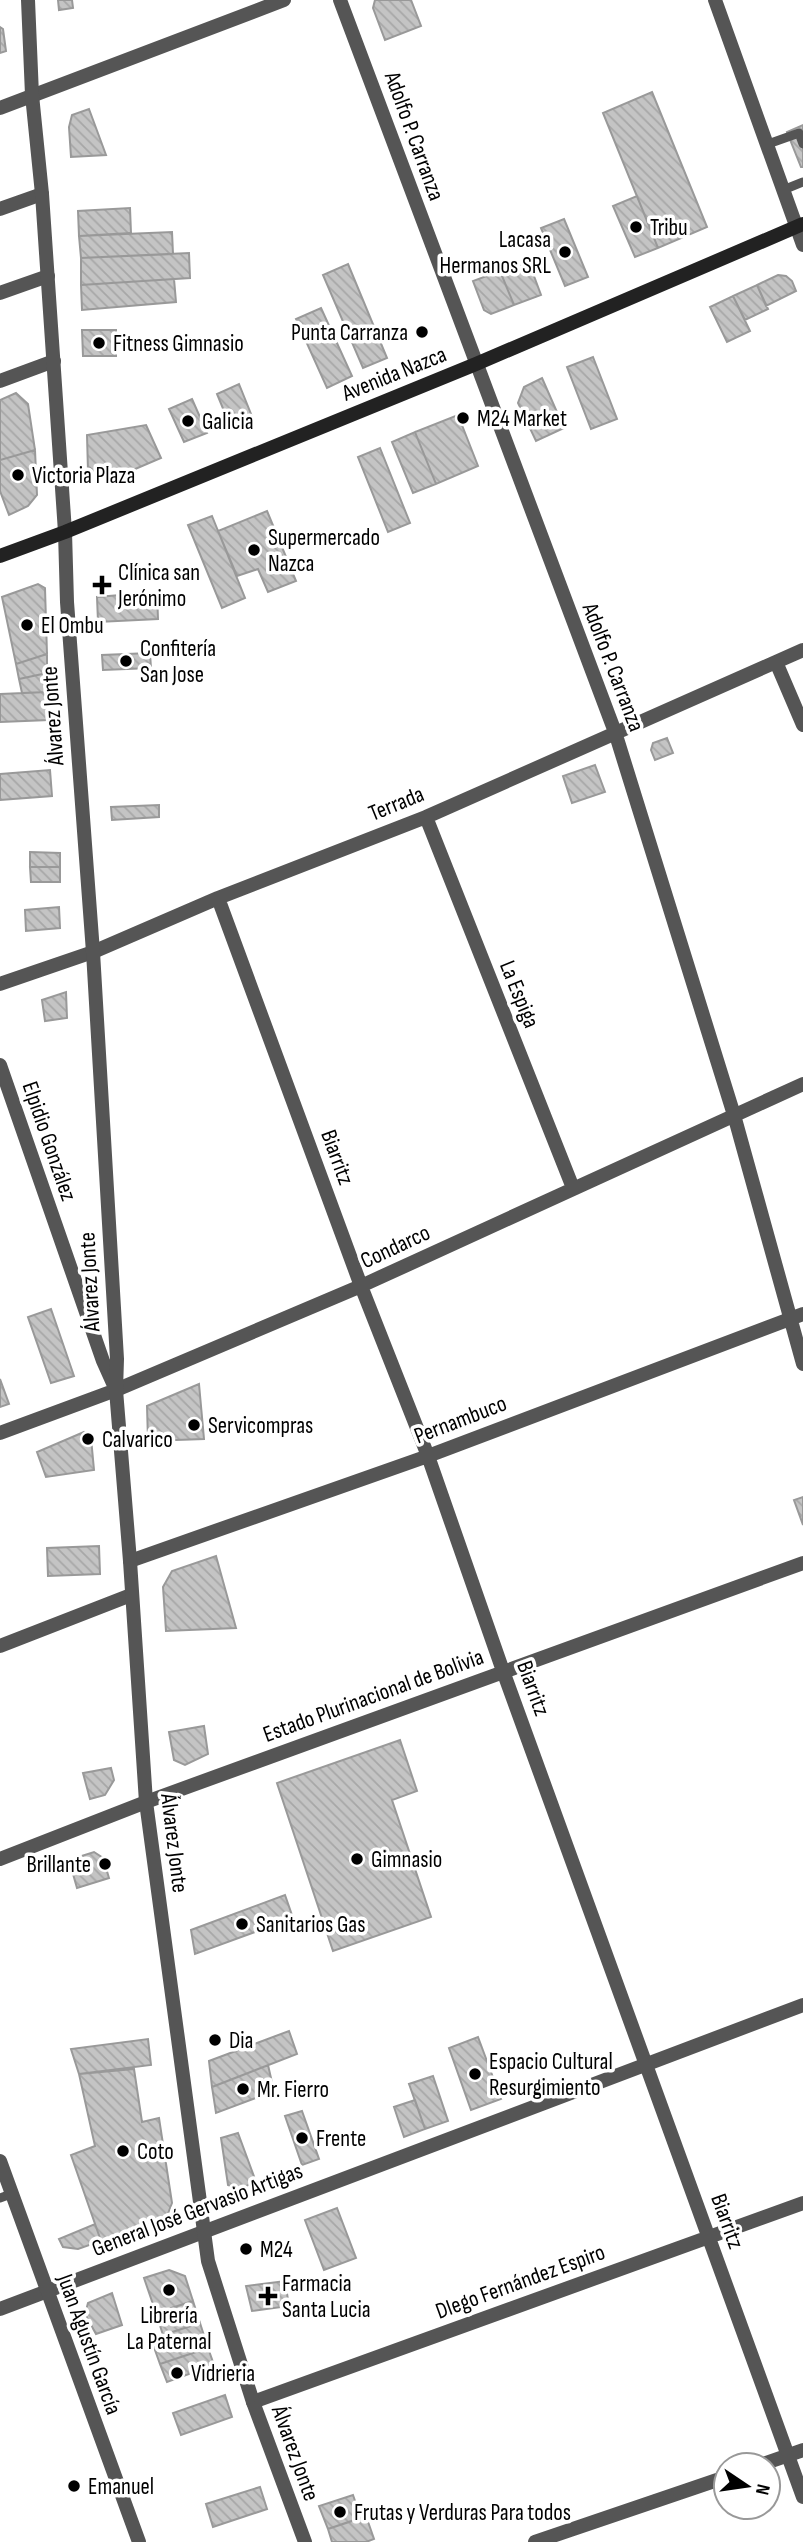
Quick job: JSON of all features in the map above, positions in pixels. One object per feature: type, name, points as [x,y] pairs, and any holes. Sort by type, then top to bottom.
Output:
[{"type":"main road","name":"Avenida Nazca","points":[[0,556],[476,364],[800,226]]},
{"type":"street","name":"Álvarez Jonte","points":[[28,0],[32,95],[48,276],[67,602],[93,951],[117,1359],[116,1390],[146,1802],[203,2231],[211,2273],[253,2402],[305,2542]]},
{"type":"street","points":[[0,108],[284,0]]},
{"type":"street","name":"Adolfo P. Carranza","points":[[341,0],[615,732],[796,1317],[803,1364]]},
{"type":"street","points":[[715,0],[783,190],[800,226],[803,245]]},
{"type":"street","points":[[0,209],[42,194]]},
{"type":"street","points":[[0,293],[48,276]]},
{"type":"street","points":[[0,381],[54,361]]},
{"type":"street","name":"Terrada","points":[[0,984],[93,951],[218,898],[426,817],[803,650]]},
{"type":"street","points":[[776,662],[803,726]]},
{"type":"street","name":"La Espiga","points":[[426,817],[573,1188]]},
{"type":"street","name":"Biarritz","points":[[218,898],[428,1456],[503,1671],[803,2497]]},
{"type":"street","name":"Elpidio González","points":[[0,1065],[103,1361],[116,1390]]},
{"type":"street","name":"Condarco","points":[[0,1433],[116,1390],[362,1286],[803,1084]]},
{"type":"street","name":"Pernambuco","points":[[130,1561],[428,1456],[796,1317]]},
{"type":"street","name":"Estado Plurinacional de Bolivia","points":[[0,1859],[146,1802],[803,1563]]},
{"type":"street","points":[[0,1646],[131,1595]]},
{"type":"street","name":"General José Gervasio Artigas","points":[[0,2309],[803,2005]]},
{"type":"street","name":"Juan Agustín García","points":[[0,2161],[6,2196],[46,2291],[139,2542]]},
{"type":"street","name":"DIego Fernández Espiro","points":[[253,2402],[803,2203]]},
{"type":"street","points":[[782,2458],[803,2450]]},
{"type":"street","points":[[536,2542],[712,2482]]},
{"type":"lane","points":[[768,144],[801,132],[803,144]]},
{"type":"lane","points":[[783,190],[803,182]]},
{"type":"building","points":[[58,0],[72,0],[73,8],[59,10]]},
{"type":"building","points":[[375,0],[411,0],[421,26],[385,40],[373,8]]},
{"type":"building","points":[[0,27],[3,29],[6,51],[0,53]]},
{"type":"building","points":[[652,92],[707,227],[658,248],[603,113]]},
{"type":"building","points":[[89,109],[106,155],[71,157],[69,127],[72,115]]},
{"type":"building","points":[[803,125],[803,167],[801,167],[787,132]]},
{"type":"building","name":"Tribu","points":[[637,196],[658,248],[635,257],[613,206]]},
{"type":"building","points":[[130,208],[131,233],[79,236],[78,211]]},
{"type":"building","name":"Lacasa Hermanos SRL","points":[[564,219],[588,277],[565,286],[541,228]]},
{"type":"building","points":[[172,232],[173,254],[81,258],[79,236]]},
{"type":"building","points":[[189,253],[190,278],[81,285],[81,258]]},
{"type":"building","points":[[528,260],[541,295],[514,305],[500,271]]},
{"type":"building","points":[[348,264],[387,358],[363,368],[323,275]]},
{"type":"building","points":[[500,271],[514,305],[491,314],[484,310],[473,281]]},
{"type":"building","points":[[778,275],[786,276],[792,281],[796,291],[766,306],[757,285]]},
{"type":"building","points":[[174,279],[176,302],[82,310],[81,285]]},
{"type":"building","points":[[757,285],[768,309],[745,320],[733,296]]},
{"type":"building","points":[[733,296],[750,331],[727,342],[710,307]]},
{"type":"building","points":[[321,308],[352,376],[327,388],[296,319]]},
{"type":"building","name":"Fitness Gimnasio","points":[[82,330],[116,330],[116,356],[83,356]]},
{"type":"building","points":[[593,357],[617,419],[591,429],[567,367]]},
{"type":"building","points":[[542,378],[564,428],[536,441],[518,403],[524,387]]},
{"type":"building","points":[[239,384],[253,419],[231,428],[217,394]]},
{"type":"building","points":[[16,393],[28,404],[35,450],[0,460],[0,400]]},
{"type":"building","name":"Galicia","points":[[192,399],[207,433],[184,442],[169,409]]},
{"type":"building","points":[[458,415],[478,466],[436,484],[415,432]]},
{"type":"building","points":[[146,425],[161,458],[107,481],[90,468],[88,471],[87,435]]},
{"type":"building","points":[[415,432],[436,484],[413,493],[392,442]]},
{"type":"building","points":[[380,448],[410,523],[388,532],[358,457]]},
{"type":"building","name":"Victoria Plaza","points":[[35,450],[37,495],[28,506],[9,515],[0,491],[0,460]]},
{"type":"building","name":"Supermercado Nazca","points":[[267,511],[296,581],[268,592],[258,569],[237,576],[218,531]]},
{"type":"building","points":[[212,516],[245,598],[222,608],[188,525]]},
{"type":"building","name":"El Ombu","points":[[38,584],[45,588],[47,654],[16,664],[2,597]]},
{"type":"building","points":[[157,592],[158,619],[98,622],[97,597]]},
{"type":"building","name":"Confitería San Jose","points":[[150,653],[151,668],[103,670],[102,655]]},
{"type":"building","points":[[47,654],[47,673],[19,679],[16,664]]},
{"type":"building","points":[[47,673],[48,692],[22,693],[19,679]]},
{"type":"building","points":[[48,692],[49,720],[0,722],[0,694]]},
{"type":"building","points":[[667,738],[673,753],[655,760],[651,750],[653,743]]},
{"type":"building","points":[[595,765],[605,792],[572,803],[563,776]]},
{"type":"building","points":[[50,770],[52,796],[0,800],[0,774]]},
{"type":"building","points":[[159,805],[159,817],[112,820],[111,807]]},
{"type":"building","points":[[30,852],[60,853],[60,867],[30,867]]},
{"type":"building","points":[[30,867],[60,867],[60,882],[31,882]]},
{"type":"building","points":[[59,907],[60,928],[26,931],[25,910]]},
{"type":"building","points":[[66,992],[67,1018],[45,1021],[42,1000]]},
{"type":"building","points":[[51,1309],[74,1376],[51,1383],[28,1317]]},
{"type":"building","points":[[0,1379],[9,1404],[0,1407]]},
{"type":"building","points":[[199,1384],[204,1439],[148,1441],[147,1406]]},
{"type":"building","points":[[84,1432],[91,1438],[94,1470],[46,1477],[37,1452]]},
{"type":"building","points":[[803,1497],[803,1525],[794,1500]]},
{"type":"building","points":[[99,1546],[100,1574],[48,1576],[47,1548]]},
{"type":"building","points":[[216,1556],[236,1628],[166,1631],[163,1587],[172,1571]]},
{"type":"building","points":[[204,1726],[208,1754],[185,1765],[174,1760],[169,1732]]},
{"type":"building","name":"Gimnasio","points":[[400,1740],[417,1791],[392,1800],[431,1917],[333,1951],[277,1783]]},
{"type":"building","points":[[111,1768],[114,1780],[105,1795],[90,1799],[83,1773]]},
{"type":"building","points":[[94,1852],[103,1858],[109,1878],[77,1888],[69,1860]]},
{"type":"building","name":"Sanitarios Gas","points":[[285,1895],[293,1918],[195,1954],[191,1930]]},
{"type":"building","points":[[289,2031],[297,2054],[212,2087],[209,2061]]},
{"type":"building","name":"Espacio Cultural Resurgimiento","points":[[478,2037],[501,2099],[471,2110],[449,2048]]},
{"type":"building","points":[[148,2039],[151,2065],[79,2074],[71,2049]]},
{"type":"building","name":"Mr. Fierro","points":[[268,2065],[274,2091],[216,2113],[212,2087]]},
{"type":"building","name":"Coto","points":[[134,2069],[142,2122],[159,2118],[172,2203],[167,2216],[101,2241],[71,2155],[95,2146],[79,2074]]},
{"type":"building","points":[[433,2076],[448,2121],[425,2129],[409,2084]]},
{"type":"building","points":[[415,2100],[425,2129],[404,2137],[394,2107]]},
{"type":"building","name":"Frente","points":[[302,2111],[319,2159],[302,2165],[285,2116]]},
{"type":"building","points":[[238,2133],[256,2182],[239,2189],[228,2185],[221,2138]]},
{"type":"building","points":[[337,2208],[356,2258],[324,2270],[305,2220]]},
{"type":"building","points":[[95,2224],[101,2241],[78,2249],[63,2247],[59,2239]]},
{"type":"building","name":"Librería La Paternal","points":[[169,2270],[185,2276],[193,2301],[156,2313],[144,2278]]},
{"type":"building","name":"Farmacia Santa Lucia","points":[[285,2281],[289,2306],[252,2311],[246,2286]]},
{"type":"building","points":[[112,2293],[122,2325],[96,2334],[85,2314],[88,2303]]},
{"type":"building","points":[[193,2301],[200,2323],[163,2335],[156,2313]]},
{"type":"building","points":[[200,2323],[208,2348],[160,2364],[151,2339]]},
{"type":"building","name":"Vidrieria","points":[[208,2348],[214,2365],[167,2382],[160,2364]]},
{"type":"building","points":[[225,2395],[232,2417],[181,2435],[173,2413]]},
{"type":"building","points":[[260,2487],[267,2509],[213,2527],[206,2504]]},
{"type":"building","name":"Frutas y Verduras Para todos","points":[[353,2495],[361,2518],[328,2529],[319,2506]]},
{"type":"building","points":[[366,2516],[374,2539],[366,2542],[332,2542],[328,2529]]},
{"type":"place","name":"Tribu","points":[[636,227]]},
{"type":"place","name":"Lacasa Hermanos SRL","points":[[565,252]]},
{"type":"place","name":"Punta Carranza","points":[[422,332]]},
{"type":"place","name":"Fitness Gimnasio","points":[[99,343]]},
{"type":"place","name":"M24 Market","points":[[463,418]]},
{"type":"place","name":"Galicia","points":[[188,421]]},
{"type":"place","name":"Victoria Plaza","points":[[18,475]]},
{"type":"place","name":"Supermercado Nazca","points":[[254,550]]},
{"type":"place","name":"Clínica san Jerónimo","points":[[102,585]]},
{"type":"place","name":"El Ombu","points":[[27,625]]},
{"type":"place","name":"Confitería San Jose","points":[[126,661]]},
{"type":"place","name":"Servicompras","points":[[194,1425]]},
{"type":"place","name":"Calvarico","points":[[88,1439]]},
{"type":"place","name":"Gimnasio","points":[[357,1859]]},
{"type":"place","name":"Brillante","points":[[105,1864]]},
{"type":"place","name":"Sanitarios Gas","points":[[242,1924]]},
{"type":"place","name":"Dia","points":[[215,2040]]},
{"type":"place","name":"Espacio Cultural Resurgimiento","points":[[475,2074]]},
{"type":"place","name":"Mr. Fierro","points":[[243,2089]]},
{"type":"place","name":"Frente","points":[[302,2138]]},
{"type":"place","name":"Coto","points":[[123,2151]]},
{"type":"place","name":"M24","points":[[246,2249]]},
{"type":"place","name":"Librería La Paternal","points":[[169,2290]]},
{"type":"place","name":"Farmacia Santa Lucia","points":[[268,2296]]},
{"type":"place","name":"Vidrieria","points":[[177,2373]]},
{"type":"place","name":"Emanuel","points":[[74,2486]]},
{"type":"place","name":"Frutas y Verduras Para todos","points":[[340,2512]]}]
